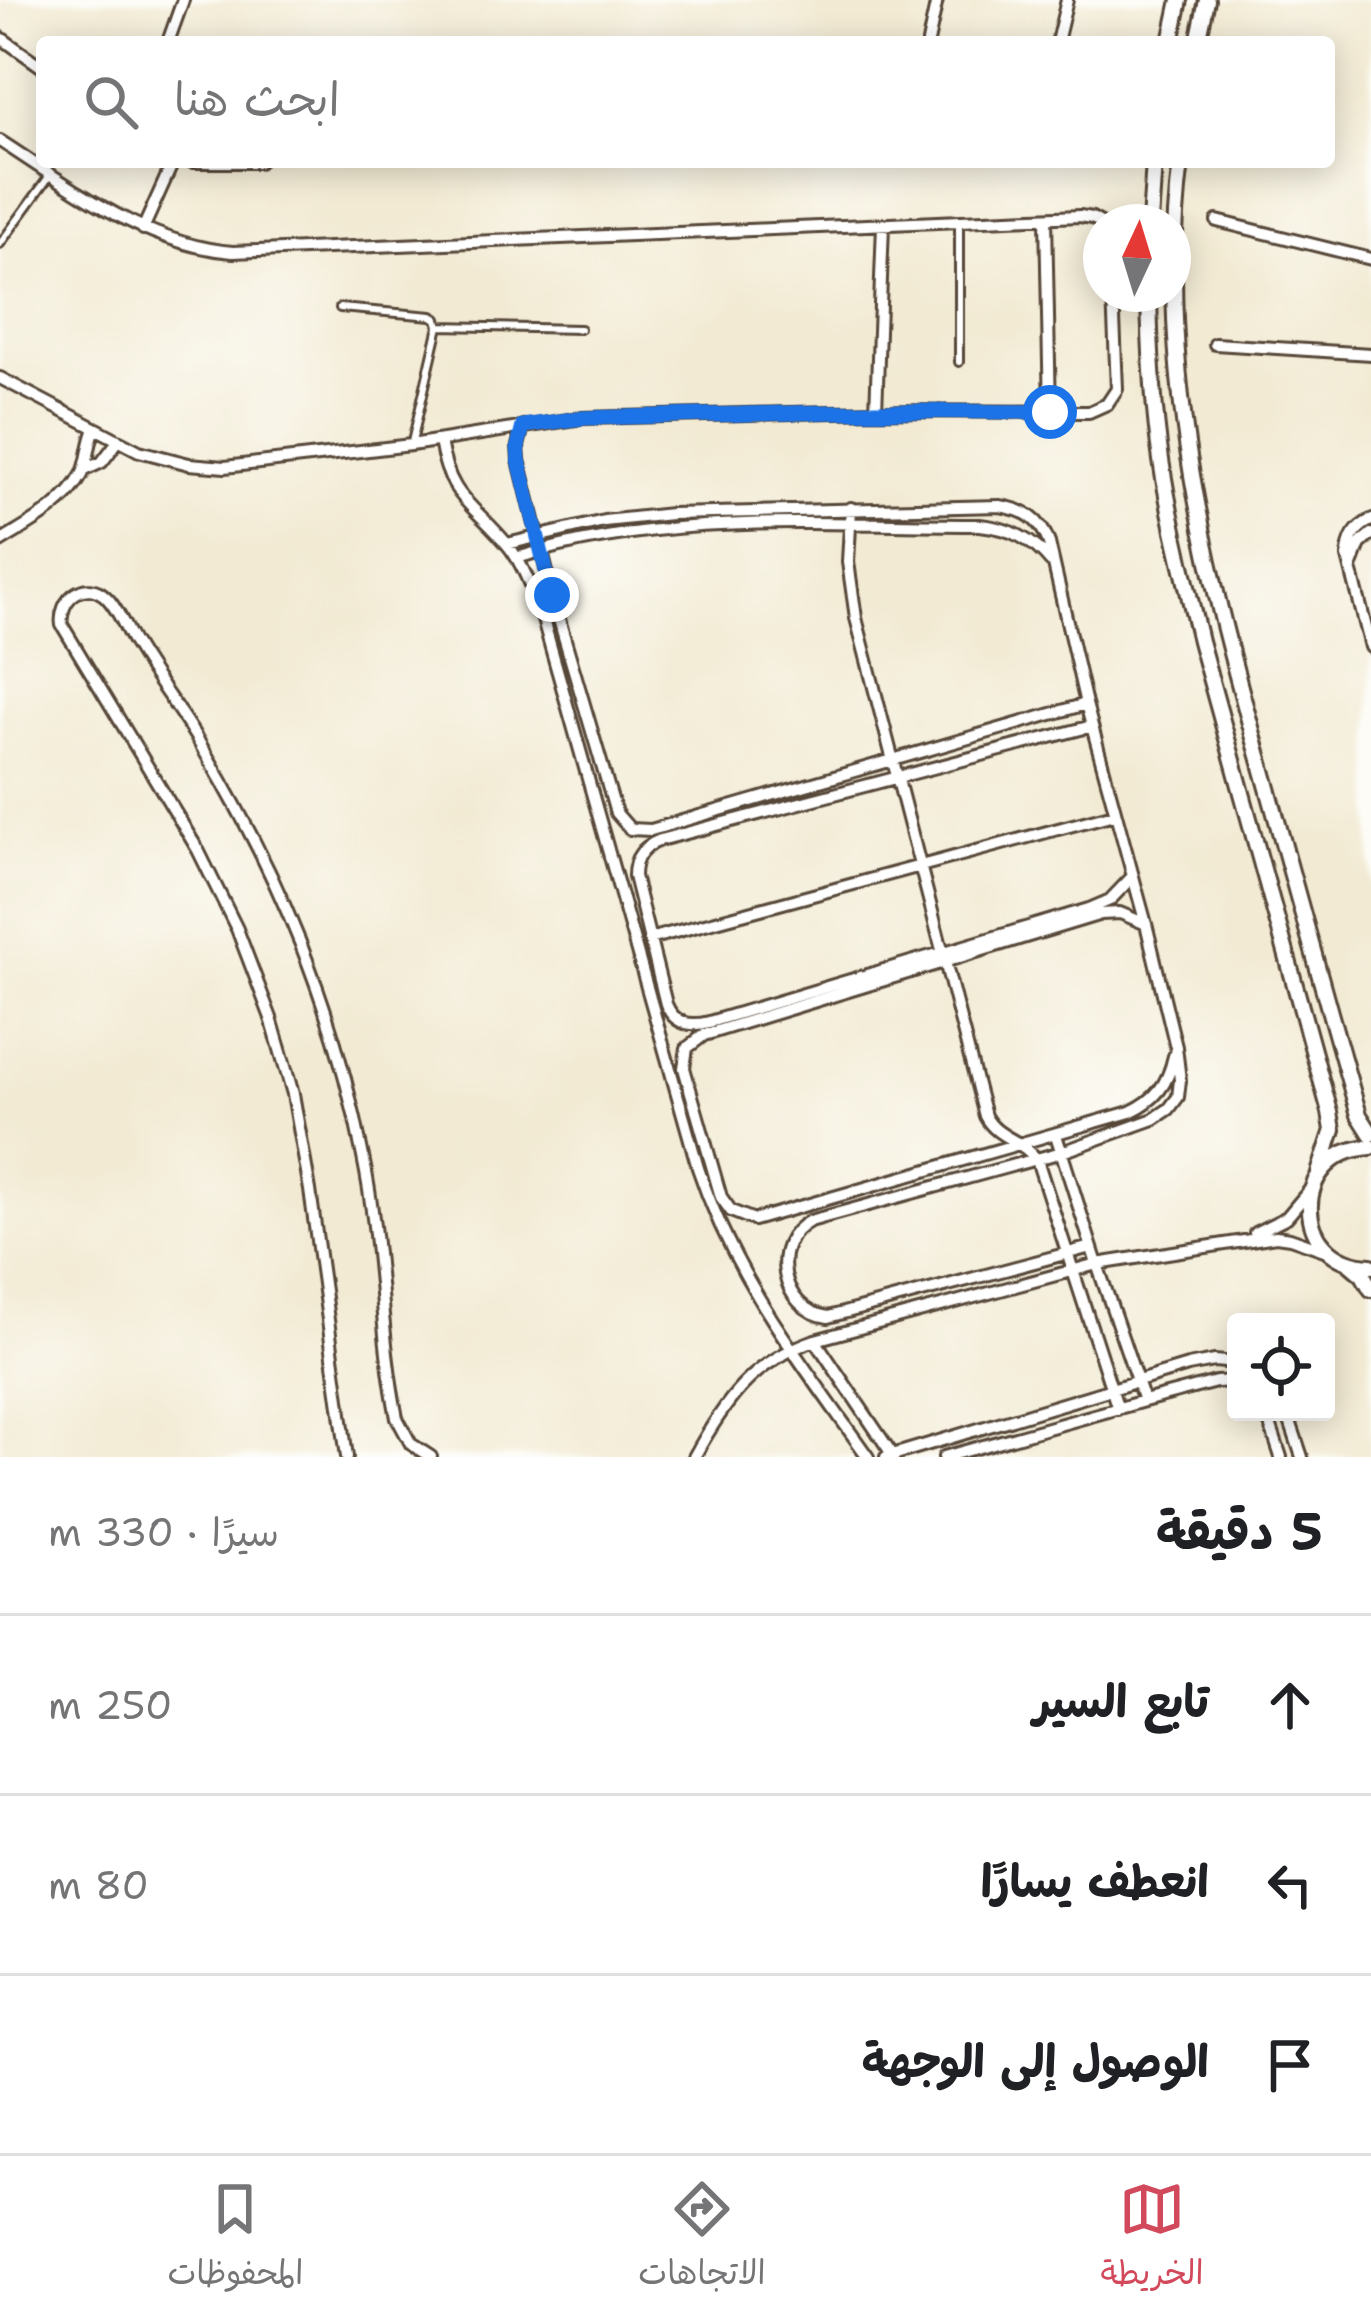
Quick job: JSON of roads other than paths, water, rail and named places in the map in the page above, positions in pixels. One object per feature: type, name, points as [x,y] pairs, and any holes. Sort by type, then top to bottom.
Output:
[{"type":"street","points":[[171,36],[182,0]]},
{"type":"street","points":[[929,36],[938,0]]},
{"type":"street","points":[[1058,36],[1067,0]]},
{"type":"street","points":[[1172,36],[1180,0]]},
{"type":"street","points":[[1199,36],[1207,0]]},
{"type":"street","points":[[0,37],[36,63]]},
{"type":"street","points":[[0,142],[36,165]]},
{"type":"street","points":[[41,168],[143,230],[196,248],[233,252],[1083,217]]},
{"type":"street","points":[[143,230],[170,168]]},
{"type":"street","points":[[1151,204],[1154,168]]},
{"type":"street","points":[[1181,168],[1174,278],[1176,369],[1192,487],[1252,731],[1359,1115],[1371,1134]]},
{"type":"street","points":[[1046,218],[1050,412]]},
{"type":"street","points":[[1217,220],[1371,259]]},
{"type":"street","points":[[876,411],[883,225]]},
{"type":"street","points":[[0,378],[139,451],[172,461],[225,467],[582,418],[1096,411],[1108,404],[1118,383],[1114,312]]},
{"type":"street","points":[[1150,312],[1161,460],[1185,577],[1330,1112],[1333,1130],[1309,1204],[1318,1239],[1330,1252]]},
{"type":"street","points":[[1215,344],[1371,354]]},
{"type":"street","points":[[523,426],[519,460],[536,536],[616,813],[630,829],[651,830],[1086,704]]},
{"type":"street","points":[[85,470],[95,430]]},
{"type":"street","points":[[0,542],[52,508],[118,441]]},
{"type":"street","points":[[440,441],[445,466],[462,498],[518,558],[550,640],[706,1192],[742,1273],[868,1457]]},
{"type":"street","points":[[507,544],[637,517],[722,511],[987,506],[1026,512],[1045,530],[1176,1047],[1180,1090],[1169,1109],[1141,1125],[1037,1160],[810,1221],[789,1239],[785,1277],[806,1311],[828,1317],[1091,1247]]},
{"type":"street","points":[[851,508],[848,562],[853,600],[985,1116],[997,1132],[1023,1144],[1037,1160],[1118,1409]]},
{"type":"street","points":[[1371,520],[1351,538],[1348,557],[1371,647]]},
{"type":"street","points":[[518,558],[586,539],[681,527],[991,526],[1031,542],[1054,566]]},
{"type":"street","points":[[1351,574],[1355,554],[1371,534]]},
{"type":"street","points":[[347,1457],[316,1222],[286,1062],[237,929],[198,850],[62,625],[66,600],[80,591],[98,591],[111,602],[214,767],[296,928],[334,1037],[363,1156],[397,1418],[411,1444],[431,1457]]},
{"type":"street","points":[[1092,726],[660,840],[636,860],[634,876],[649,939],[669,1011],[680,1022],[694,1025],[1100,914],[1120,913],[1146,924]]},
{"type":"street","points":[[649,939],[1114,814]]},
{"type":"street","points":[[1133,876],[1100,905],[704,1035],[692,1042],[684,1068],[721,1198],[739,1216],[762,1219],[1130,1112],[1150,1101],[1168,1076],[1176,1047]]},
{"type":"street","points":[[1056,1135],[1144,1401]]},
{"type":"street","points":[[1235,1241],[1287,1217],[1342,1153],[1371,1147]]},
{"type":"street","points":[[694,1457],[735,1392],[791,1348],[1096,1264],[1276,1236],[1330,1252],[1363,1275],[1371,1289]]},
{"type":"street","points":[[1350,1264],[1371,1266]]},
{"type":"street","points":[[815,1340],[891,1456],[1201,1363],[1227,1362]]},
{"type":"street","points":[[944,1457],[1227,1381]]},
{"type":"street","points":[[1269,1421],[1281,1457]]},
{"type":"street","points":[[1290,1421],[1302,1457]]},
{"type":"lane","points":[[0,244],[51,174]]},
{"type":"lane","points":[[959,222],[959,362]]},
{"type":"lane","points":[[340,308],[437,320],[411,445]]},
{"type":"lane","points":[[439,326],[580,329]]}]
